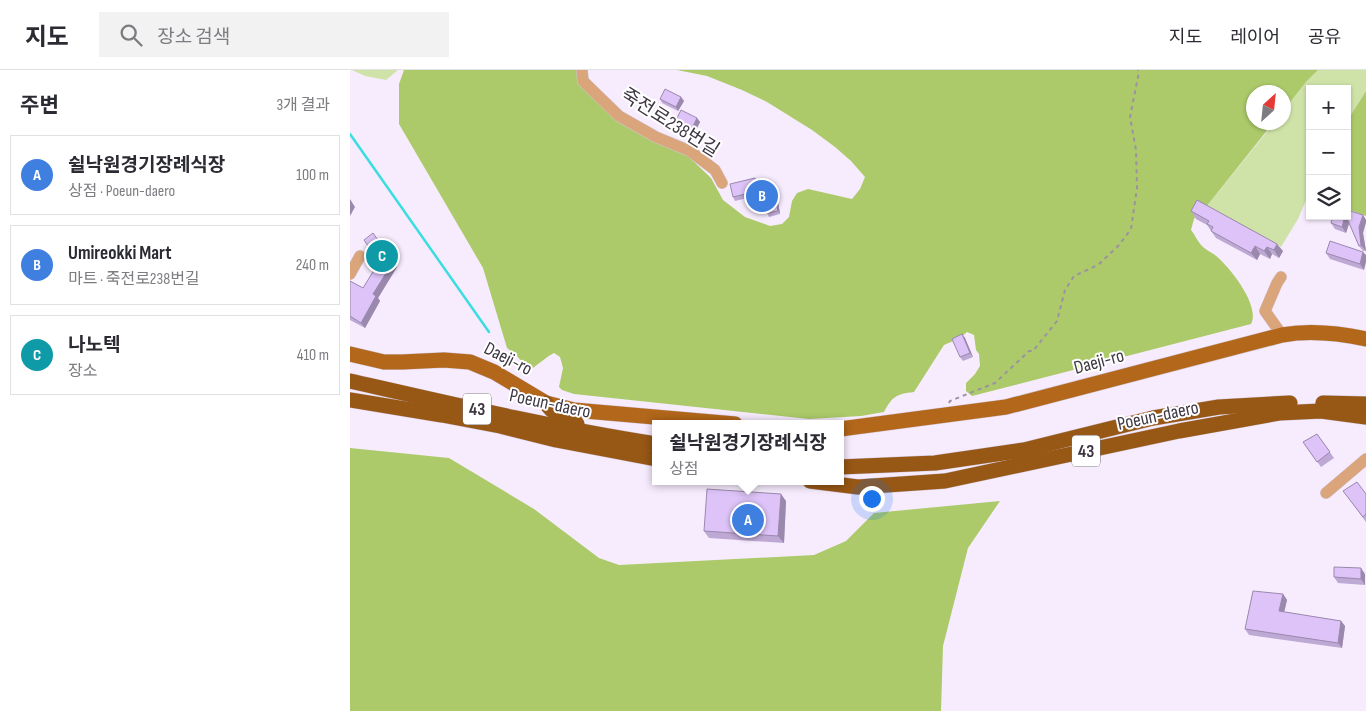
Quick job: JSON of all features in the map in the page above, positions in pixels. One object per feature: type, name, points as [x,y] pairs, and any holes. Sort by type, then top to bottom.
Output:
[{"type":"highway","name":"Poeun-daero","points":[[350,381],[604,436],[652,443]]},
{"type":"highway","name":"Poeun-daero","points":[[350,400],[442,414],[556,440],[652,458]]},
{"type":"highway","points":[[546,402],[549,408],[559,416],[604,436]]},
{"type":"highway","name":"Poeun-daero","points":[[844,467],[935,464],[1024,450],[1153,418],[1219,407],[1284,403],[1364,411]]},
{"type":"highway","points":[[350,410],[500,426]]},
{"type":"highway","name":"Poeun-daero","points":[[842,485],[858,487],[945,481],[1179,431],[1278,413],[1364,411]]},
{"type":"main road","name":"Daeji-ro","points":[[844,428],[1006,406],[1298,332],[1347,334],[1366,339]]},
{"type":"main road","name":"Daeji-ro","points":[[350,354],[384,362],[444,360],[470,362],[494,372],[546,402],[559,407],[689,420]]},
{"type":"street","name":"죽전로238번길","points":[[582,70],[584,82],[619,116],[656,137],[690,151],[715,170],[722,183]]},
{"type":"street","points":[[350,274],[360,256]]},
{"type":"street","points":[[1281,277],[1265,311],[1282,335]]},
{"type":"street","points":[[1326,493],[1366,459]]},
{"type":"path","points":[[942,415],[950,401],[995,383],[1029,351],[1033,351],[1057,321],[1064,290],[1074,276],[1098,265],[1119,245],[1131,229],[1136,188],[1136,150],[1130,117],[1138,70]]},
{"type":"green space","points":[[352,70],[398,70],[386,80],[365,76]]},
{"type":"green space","points":[[404,70],[578,70],[581,85],[688,156],[711,178],[723,200],[745,217],[770,226],[782,224],[789,217],[792,201],[797,193],[808,189],[852,199],[860,189],[865,177],[835,147],[767,102],[707,76],[677,70],[1318,70],[1291,101],[1291,85],[1246,85],[1246,130],[1267,130],[1206,207],[1200,207],[1191,230],[1202,246],[1221,260],[1242,287],[1252,307],[1253,316],[1251,324],[972,396],[966,391],[966,383],[980,366],[974,335],[967,332],[960,338],[944,345],[914,392],[895,397],[884,412],[861,416],[809,419],[574,394],[559,387],[563,368],[560,357],[554,353],[533,368],[526,367],[507,348],[483,268],[399,124],[399,84]]},
{"type":"green space","points":[[1318,70],[1366,70],[1366,91],[1351,115],[1351,85],[1306,85],[1306,200],[1298,219],[1281,247],[1206,207],[1268,130],[1291,130],[1291,101]]},
{"type":"green space","points":[[1366,91],[1366,216],[1351,210],[1351,115]]},
{"type":"green space","points":[[350,448],[449,458],[534,509],[599,558],[619,565],[814,555],[846,541],[874,513],[1000,501],[968,548],[943,646],[941,711],[350,711]]},
{"type":"building","points":[[665,89],[681,97],[676,107],[660,99]]},
{"type":"building","points":[[681,110],[697,118],[692,128],[676,120]]},
{"type":"building","points":[[755,178],[758,191],[733,197],[730,184]]},
{"type":"building","points":[[773,186],[778,211],[767,213],[762,188]]},
{"type":"building","points":[[1197,200],[1277,244],[1274,250],[1267,247],[1264,251],[1255,246],[1251,253],[1211,231],[1213,227],[1207,224],[1209,221],[1191,211]]},
{"type":"building","points":[[1351,211],[1363,215],[1359,227],[1361,245],[1359,246],[1348,220],[1351,220]]},
{"type":"building","points":[[1332,220],[1344,220],[1342,227],[1331,223]]},
{"type":"building","points":[[373,233],[393,262],[373,294],[376,296],[361,323],[350,316],[350,281],[363,288],[379,262],[364,240]]},
{"type":"building","points":[[1330,241],[1363,252],[1360,264],[1326,253]]},
{"type":"building","points":[[962,334],[970,353],[960,357],[952,339]]},
{"type":"building","points":[[1317,434],[1330,452],[1317,462],[1303,442]]},
{"type":"building","points":[[1357,482],[1366,494],[1366,514],[1363,517],[1343,491]]},
{"type":"building","points":[[707,489],[781,494],[778,536],[704,531]]},
{"type":"building","points":[[1334,567],[1361,568],[1361,579],[1334,577]]},
{"type":"building","points":[[1253,591],[1283,594],[1279,611],[1341,621],[1338,643],[1245,629]]},
{"type":"waterway","points":[[350,134],[489,332]]},
{"type":"place","name":"Umireokki Mart","points":[[762,196]]},
{"type":"place","name":"나노텍","points":[[382,256]]},
{"type":"place","name":"쉴낙원경기장례식장","points":[[748,520]]}]
